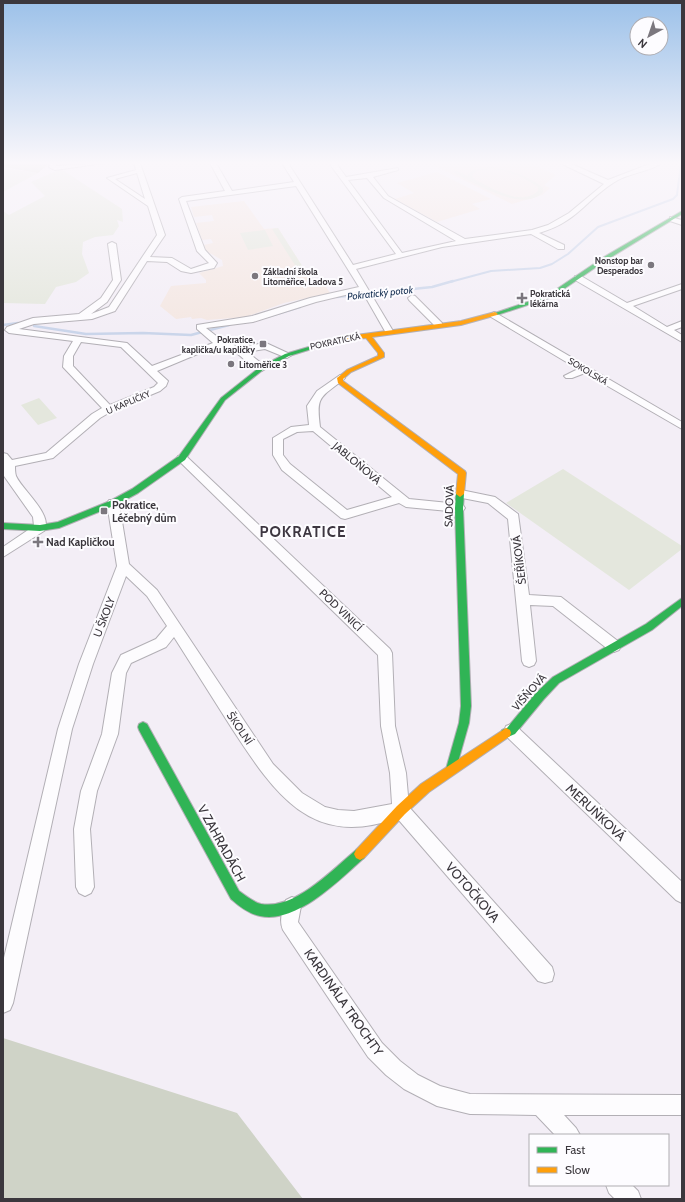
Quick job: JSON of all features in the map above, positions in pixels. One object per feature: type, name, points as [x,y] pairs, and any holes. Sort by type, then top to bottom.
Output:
[{"type":"street","points":[[6,331],[33,321],[80,317],[102,313],[112,309],[161,235],[156,219]]},
{"type":"street","points":[[145,259],[169,260],[187,270],[195,270],[211,266],[214,263],[201,251],[189,219]]},
{"type":"street","points":[[320,219],[364,288],[389,332]]},
{"type":"street","points":[[374,219],[400,255]]},
{"type":"street","points":[[424,219],[464,242]]},
{"type":"street","points":[[351,268],[442,245],[532,232],[551,227],[567,219]]},
{"type":"street","name":"POKRATICKÁ","points":[[3,526],[40,528],[64,523],[113,503],[135,491],[182,458],[223,399],[262,368],[287,355],[333,340],[439,325],[494,315],[550,296],[606,258],[675,219]]},
{"type":"street","points":[[532,232],[561,247]]},
{"type":"street","points":[[80,317],[104,300],[117,280],[112,244]]},
{"type":"street","points":[[578,278],[682,339]]},
{"type":"street","points":[[626,306],[682,286]]},
{"type":"street","points":[[262,368],[239,350],[222,344],[202,330],[213,324],[253,319],[313,300],[364,288]]},
{"type":"street","points":[[412,298],[439,325]]},
{"type":"street","name":"SOKOLSKÁ","points":[[494,315],[682,426]]},
{"type":"street","points":[[667,330],[682,324]]},
{"type":"street","points":[[6,331],[124,344],[152,369],[210,346],[222,344]]},
{"type":"street","points":[[367,334],[381,353],[381,357],[373,362],[346,372],[320,393],[312,406],[315,428],[295,429],[282,434],[277,443],[278,455],[286,467],[345,515],[399,499]]},
{"type":"street","points":[[79,339],[67,357],[66,361],[68,367],[108,409]]},
{"type":"street","points":[[239,350],[266,346],[287,355]]},
{"type":"street","name":"U KAPLIČKY","points":[[6,460],[43,458],[55,452],[96,416],[108,409],[161,387],[163,381],[152,369]]},
{"type":"street","points":[[569,376],[584,369]]},
{"type":"street","name":"SADOVÁ","points":[[340,378],[343,385],[462,473],[459,508],[466,706],[464,723],[451,768]]},
{"type":"street","name":"JABLOŇOVÁ","points":[[315,428],[399,499],[406,503],[459,508]]},
{"type":"street","name":"POD VINICÍ","points":[[182,458],[385,653],[388,726],[398,773],[401,810]]},
{"type":"street","points":[[3,553],[40,528],[40,517],[10,476],[6,460]]},
{"type":"street","name":"ŠEŘÍKOVÁ","points":[[461,494],[491,500],[514,517],[530,661]]},
{"type":"street","name":"U ŠKOLY","points":[[3,1003],[65,729],[86,664],[122,566],[113,503]]},
{"type":"street","name":"ŠKOLNÍ","points":[[122,566],[152,593],[267,769],[304,804],[319,814],[348,820],[367,819],[401,810]]},
{"type":"street","points":[[524,600],[556,601],[614,646]]},
{"type":"street","name":"VIŠŇOVÁ","points":[[401,810],[425,788],[451,768],[511,731],[540,696],[556,680],[649,626],[682,601]]},
{"type":"street","points":[[85,887],[82,829],[89,791],[110,734],[119,673],[126,659],[161,643],[174,627]]},
{"type":"street","name":"V ZAHRADÁCH","points":[[143,727],[235,895],[249,905],[261,910],[274,910],[292,906],[322,886],[364,851],[401,810]]},
{"type":"street","name":"MERUŇKOVÁ","points":[[511,731],[682,894]]},
{"type":"street","name":"VOTOČKOVA","points":[[401,810],[545,974]]},
{"type":"street","name":"KARDINÁLA TROCHTY","points":[[292,906],[289,924],[375,1050],[393,1068],[411,1082],[437,1096],[470,1104],[682,1105]]},
{"type":"street","points":[[541,1105],[568,1134]]},
{"type":"street","points":[[618,1186],[630,1199]]},
{"type":"shaded area","points":[[3,219],[123,219],[123,222],[117,220],[119,226],[113,235],[95,237],[83,242],[82,254],[89,273],[76,282],[56,287],[45,304],[3,303]]},
{"type":"shaded area","name":"Základní škola Litoměřice, Ladova 5","points":[[213,219],[257,219],[264,229],[278,228],[311,280],[321,279],[330,293],[284,303],[246,317],[207,320],[201,318],[192,319],[191,317],[176,319],[160,306],[171,286],[206,283],[206,280],[199,273],[223,266],[222,260],[206,251],[204,245],[213,243],[211,239],[202,240],[196,223],[214,221]]},
{"type":"shaded area","points":[[432,219],[447,219],[437,222]]},
{"type":"shaded area","points":[[278,228],[306,272],[300,273],[272,229]]},
{"type":"shaded area","points":[[265,230],[273,246],[248,250],[240,233]]},
{"type":"shaded area","points":[[39,398],[57,418],[38,425],[21,405]]},
{"type":"shaded area","points":[[563,469],[682,546],[682,549],[629,590],[506,503]]},
{"type":"shaded area","points":[[3,1038],[237,1113],[303,1199],[3,1199]]},
{"type":"waterway","name":"Pokratický potok","points":[[450,282],[491,271],[540,268],[552,264],[568,254],[598,227],[619,219]]},
{"type":"waterway","name":"Pokratický potok","points":[[337,297],[432,287],[453,281]]},
{"type":"waterway","name":"Pokratický potok","points":[[270,316],[300,307]]},
{"type":"waterway","name":"Pokratický potok","points":[[3,325],[18,323]]},
{"type":"waterway","name":"Pokratický potok","points":[[34,326],[86,334],[143,333],[191,335],[229,325]]},
{"type":"traffic: fast","points":[[495,314],[550,296],[606,258],[670,219]]},
{"type":"traffic: fast","points":[[3,526],[40,528],[59,525],[113,503],[135,491],[182,458],[223,399],[262,368],[287,355],[341,339]]},
{"type":"traffic: fast","points":[[451,769],[464,723],[466,706],[459,508],[460,494]]},
{"type":"traffic: fast","points":[[506,733],[511,731],[540,696],[556,680],[649,627],[682,601]]},
{"type":"traffic: fast","points":[[143,727],[235,895],[244,902],[261,910],[274,910],[288,907],[327,883],[360,854]]},
{"type":"traffic: slow","points":[[341,339],[461,323],[495,314]]},
{"type":"traffic: slow","points":[[367,335],[381,353],[381,357],[349,371],[340,378],[340,382],[462,473],[460,494]]},
{"type":"traffic: slow","points":[[360,854],[401,810],[425,788],[506,733]]},
{"type":"place","name":"Nonstop bar Desperados","points":[[651,265]]},
{"type":"place","name":"Základní škola Litoměřice, Ladova 5","points":[[255,276]]},
{"type":"place","name":"Pokratická lékárna","points":[[522,298]]},
{"type":"place","name":"Pokratice, kaplička/u kapličky","points":[[263,344]]},
{"type":"place","name":"Litoměřice 3","points":[[231,364]]},
{"type":"place","name":"Pokratice, Léčebný dům","points":[[104,511]]},
{"type":"place","name":"Nad Kapličkou","points":[[38,542]]},
{"type":"district","name":"POKRATICE","points":[[303,532]]}]
